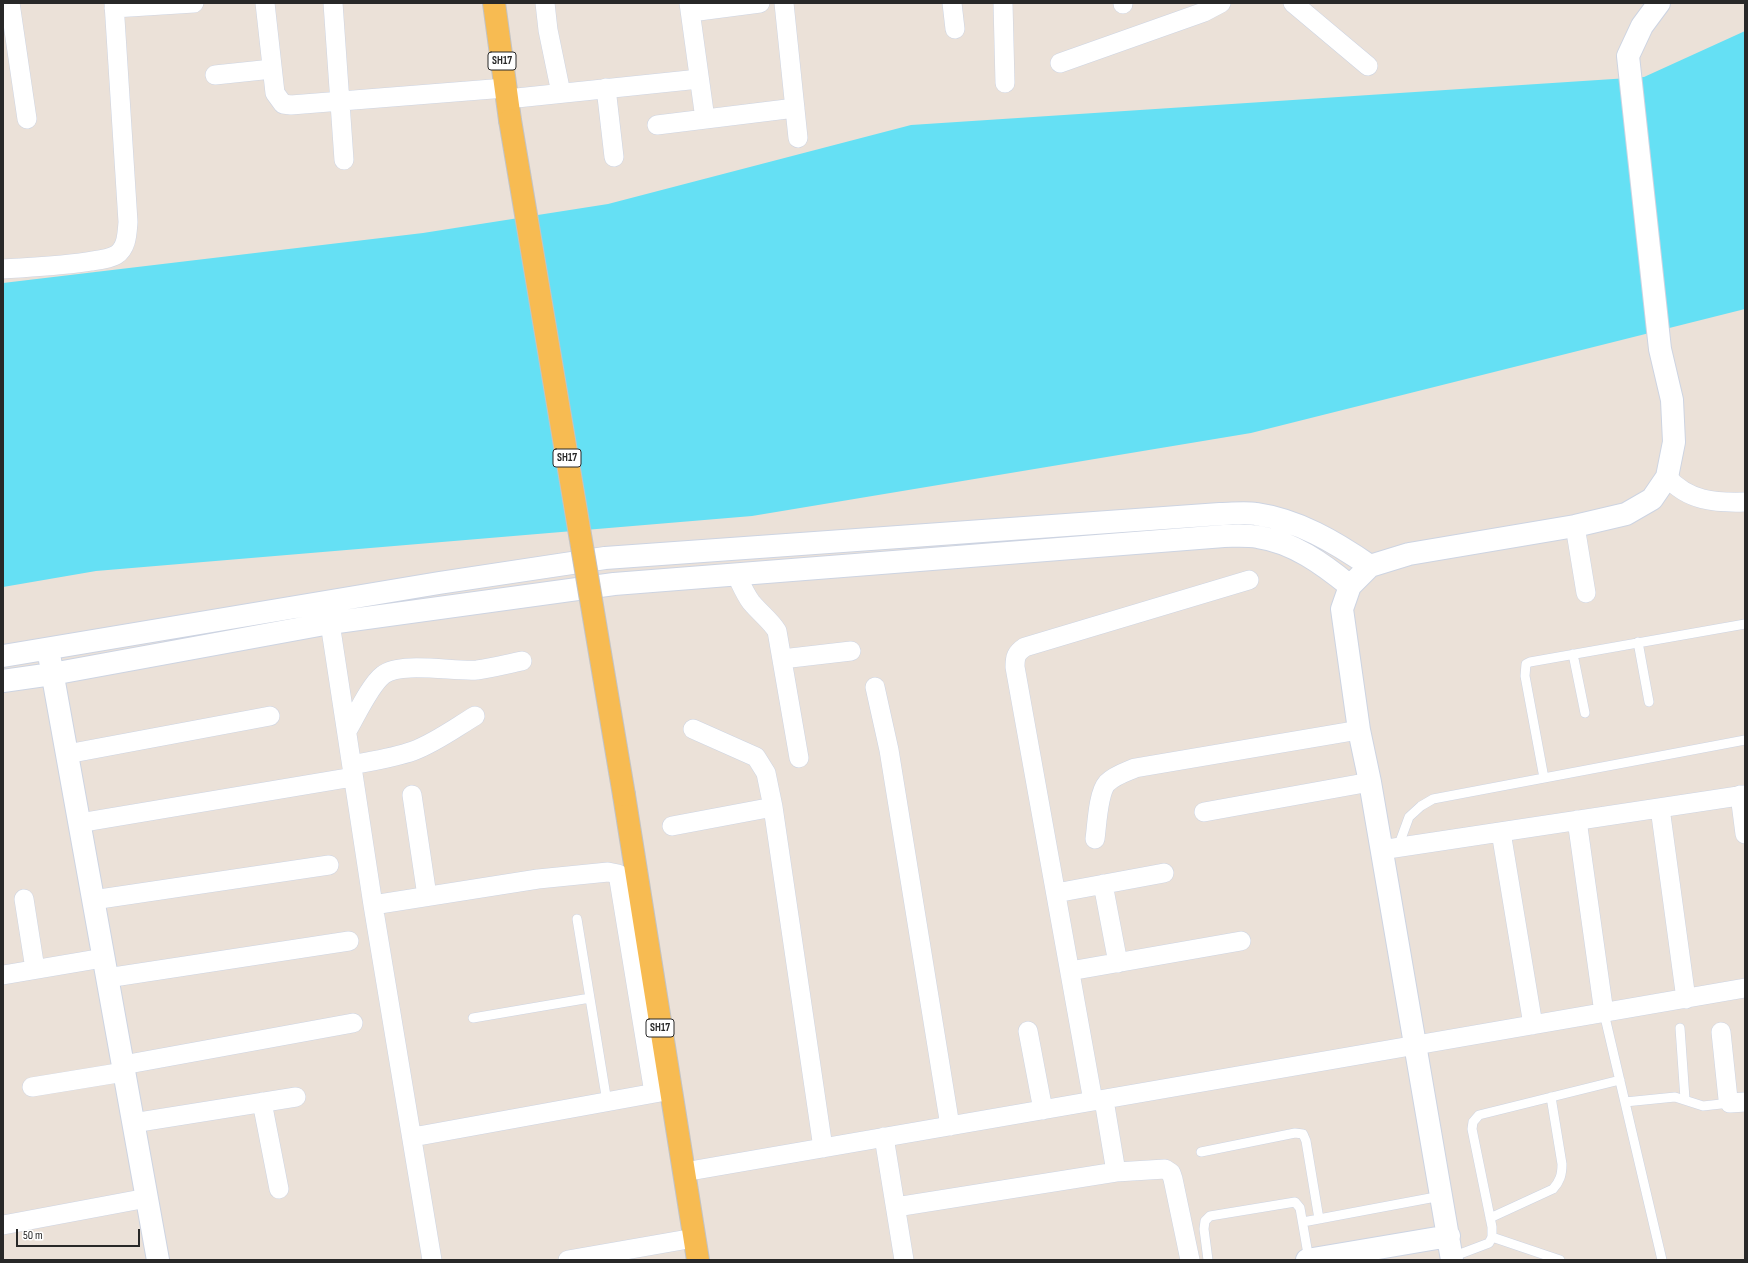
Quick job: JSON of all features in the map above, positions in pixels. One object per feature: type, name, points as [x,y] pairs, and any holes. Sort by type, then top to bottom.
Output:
[{"type":"main road","name":"SH17","points":[[494,3],[507,102],[624,796],[662,1091],[684,1172],[698,1260]]},
{"type":"street","points":[[10,3],[27,119]]},
{"type":"street","points":[[3,269],[78,263],[106,259],[116,255],[122,248],[127,238],[114,6],[194,3]]},
{"type":"street","points":[[265,3],[274,93],[283,104],[291,105],[340,101],[507,102],[561,93],[699,79]]},
{"type":"street","points":[[333,3],[344,160]]},
{"type":"street","points":[[545,3],[548,30],[561,93]]},
{"type":"street","points":[[704,119],[690,8],[760,3]]},
{"type":"street","points":[[784,3],[798,138]]},
{"type":"street","points":[[952,3],[955,29]]},
{"type":"street","points":[[1003,3],[1006,83]]},
{"type":"street","points":[[1060,63],[1204,12],[1221,3]]},
{"type":"street","points":[[1293,3],[1368,66]]},
{"type":"street","points":[[1308,1260],[1451,1251],[1415,1046],[1390,848],[1370,782],[1359,730],[1342,609],[1350,586],[1370,566],[1409,554],[1575,526],[1626,514],[1652,499],[1667,478],[1674,442],[1672,400],[1660,349],[1628,56],[1642,26],[1659,3]]},
{"type":"street","points":[[215,75],[272,69]]},
{"type":"street","points":[[606,88],[614,157]]},
{"type":"street","points":[[657,125],[795,108]]},
{"type":"street","points":[[1667,478],[1676,488],[1689,495],[1708,501],[1745,502]]},
{"type":"street","points":[[3,656],[439,583],[605,558],[1220,514],[1255,513],[1282,519],[1340,546],[1370,566]]},
{"type":"street","points":[[1575,526],[1586,593]]},
{"type":"street","points":[[3,681],[52,674],[330,623],[614,584],[1224,536],[1257,536],[1280,541],[1328,568],[1350,586]]},
{"type":"street","points":[[736,574],[742,589],[752,603],[770,621],[777,631],[799,758]]},
{"type":"street","points":[[1116,1172],[1098,1101],[1070,972],[1014,667],[1015,657],[1017,652],[1025,647],[1249,580]]},
{"type":"street","points":[[330,623],[373,905],[413,1137],[432,1260]]},
{"type":"street","points":[[48,649],[158,1260]]},
{"type":"street","points":[[782,660],[851,651]]},
{"type":"street","points":[[347,731],[376,681],[384,674],[391,671],[416,668],[476,670],[522,661]]},
{"type":"street","points":[[875,687],[889,750],[950,1126]]},
{"type":"street","points":[[67,754],[270,716]]},
{"type":"street","points":[[79,823],[353,771],[383,759],[412,751],[475,716]]},
{"type":"street","points":[[693,729],[756,757],[766,773],[773,807],[823,1148]]},
{"type":"street","points":[[1095,838],[1102,794],[1106,784],[1117,776],[1135,768],[1359,730]]},
{"type":"street","points":[[1204,812],[1370,782]]},
{"type":"street","points":[[412,795],[427,896]]},
{"type":"street","points":[[1390,848],[1743,795],[1745,834]]},
{"type":"street","points":[[672,826],[773,807]]},
{"type":"street","points":[[1660,808],[1686,999]]},
{"type":"street","points":[[1577,820],[1604,1013]]},
{"type":"street","points":[[1501,832],[1533,1025]]},
{"type":"street","points":[[93,900],[330,865]]},
{"type":"street","points":[[373,905],[538,879],[608,872],[618,874],[662,1091],[413,1137]]},
{"type":"street","points":[[1056,893],[1164,873]]},
{"type":"street","points":[[1103,884],[1118,963]]},
{"type":"street","points":[[24,899],[35,969]]},
{"type":"street","points":[[3,975],[35,969],[105,968],[349,941]]},
{"type":"street","points":[[1070,972],[1241,941]]},
{"type":"street","points":[[684,1172],[1745,988]]},
{"type":"street","points":[[32,1087],[352,1023]]},
{"type":"street","points":[[1028,1031],[1043,1110]]},
{"type":"street","points":[[1721,1032],[1737,1103]]},
{"type":"street","points":[[133,1123],[296,1097]]},
{"type":"street","points":[[262,1102],[279,1189]]},
{"type":"street","points":[[884,1137],[904,1260]]},
{"type":"street","points":[[896,1207],[1116,1172],[1165,1169],[1171,1173],[1190,1260]]},
{"type":"street","points":[[3,1225],[147,1198]]},
{"type":"street","points":[[568,1260],[694,1238]]},
{"type":"lane","points":[[1544,778],[1524,669],[1526,664],[1638,642],[1745,624]]},
{"type":"lane","points":[[1638,642],[1649,702]]},
{"type":"lane","points":[[1573,654],[1586,712]]},
{"type":"lane","points":[[1390,848],[1409,817],[1421,806],[1433,799],[1745,740]]},
{"type":"lane","points":[[576,919],[607,1102]]},
{"type":"lane","points":[[473,1018],[590,998]]},
{"type":"lane","points":[[1604,1013],[1662,1260]]},
{"type":"lane","points":[[1680,1028],[1685,1099]]},
{"type":"lane","points":[[1451,1251],[1489,1243],[1492,1237],[1490,1218],[1472,1130],[1473,1122],[1479,1115],[1620,1080]]},
{"type":"lane","points":[[1490,1218],[1553,1189],[1559,1182],[1562,1174],[1562,1164],[1551,1097]]},
{"type":"lane","points":[[1625,1102],[1675,1097],[1703,1106],[1737,1103]]},
{"type":"lane","points":[[1201,1152],[1295,1133],[1303,1134],[1306,1141],[1319,1219]]},
{"type":"lane","points":[[1303,1222],[1441,1196]]},
{"type":"lane","points":[[1208,1260],[1204,1229],[1205,1221],[1210,1216],[1295,1202],[1300,1208],[1308,1260]]},
{"type":"lane","points":[[1492,1237],[1560,1260]]},
{"type":"water","points":[[1745,31],[1745,309],[1251,433],[752,516],[96,571],[3,587],[3,283],[423,233],[608,204],[911,125],[1644,77]]}]
